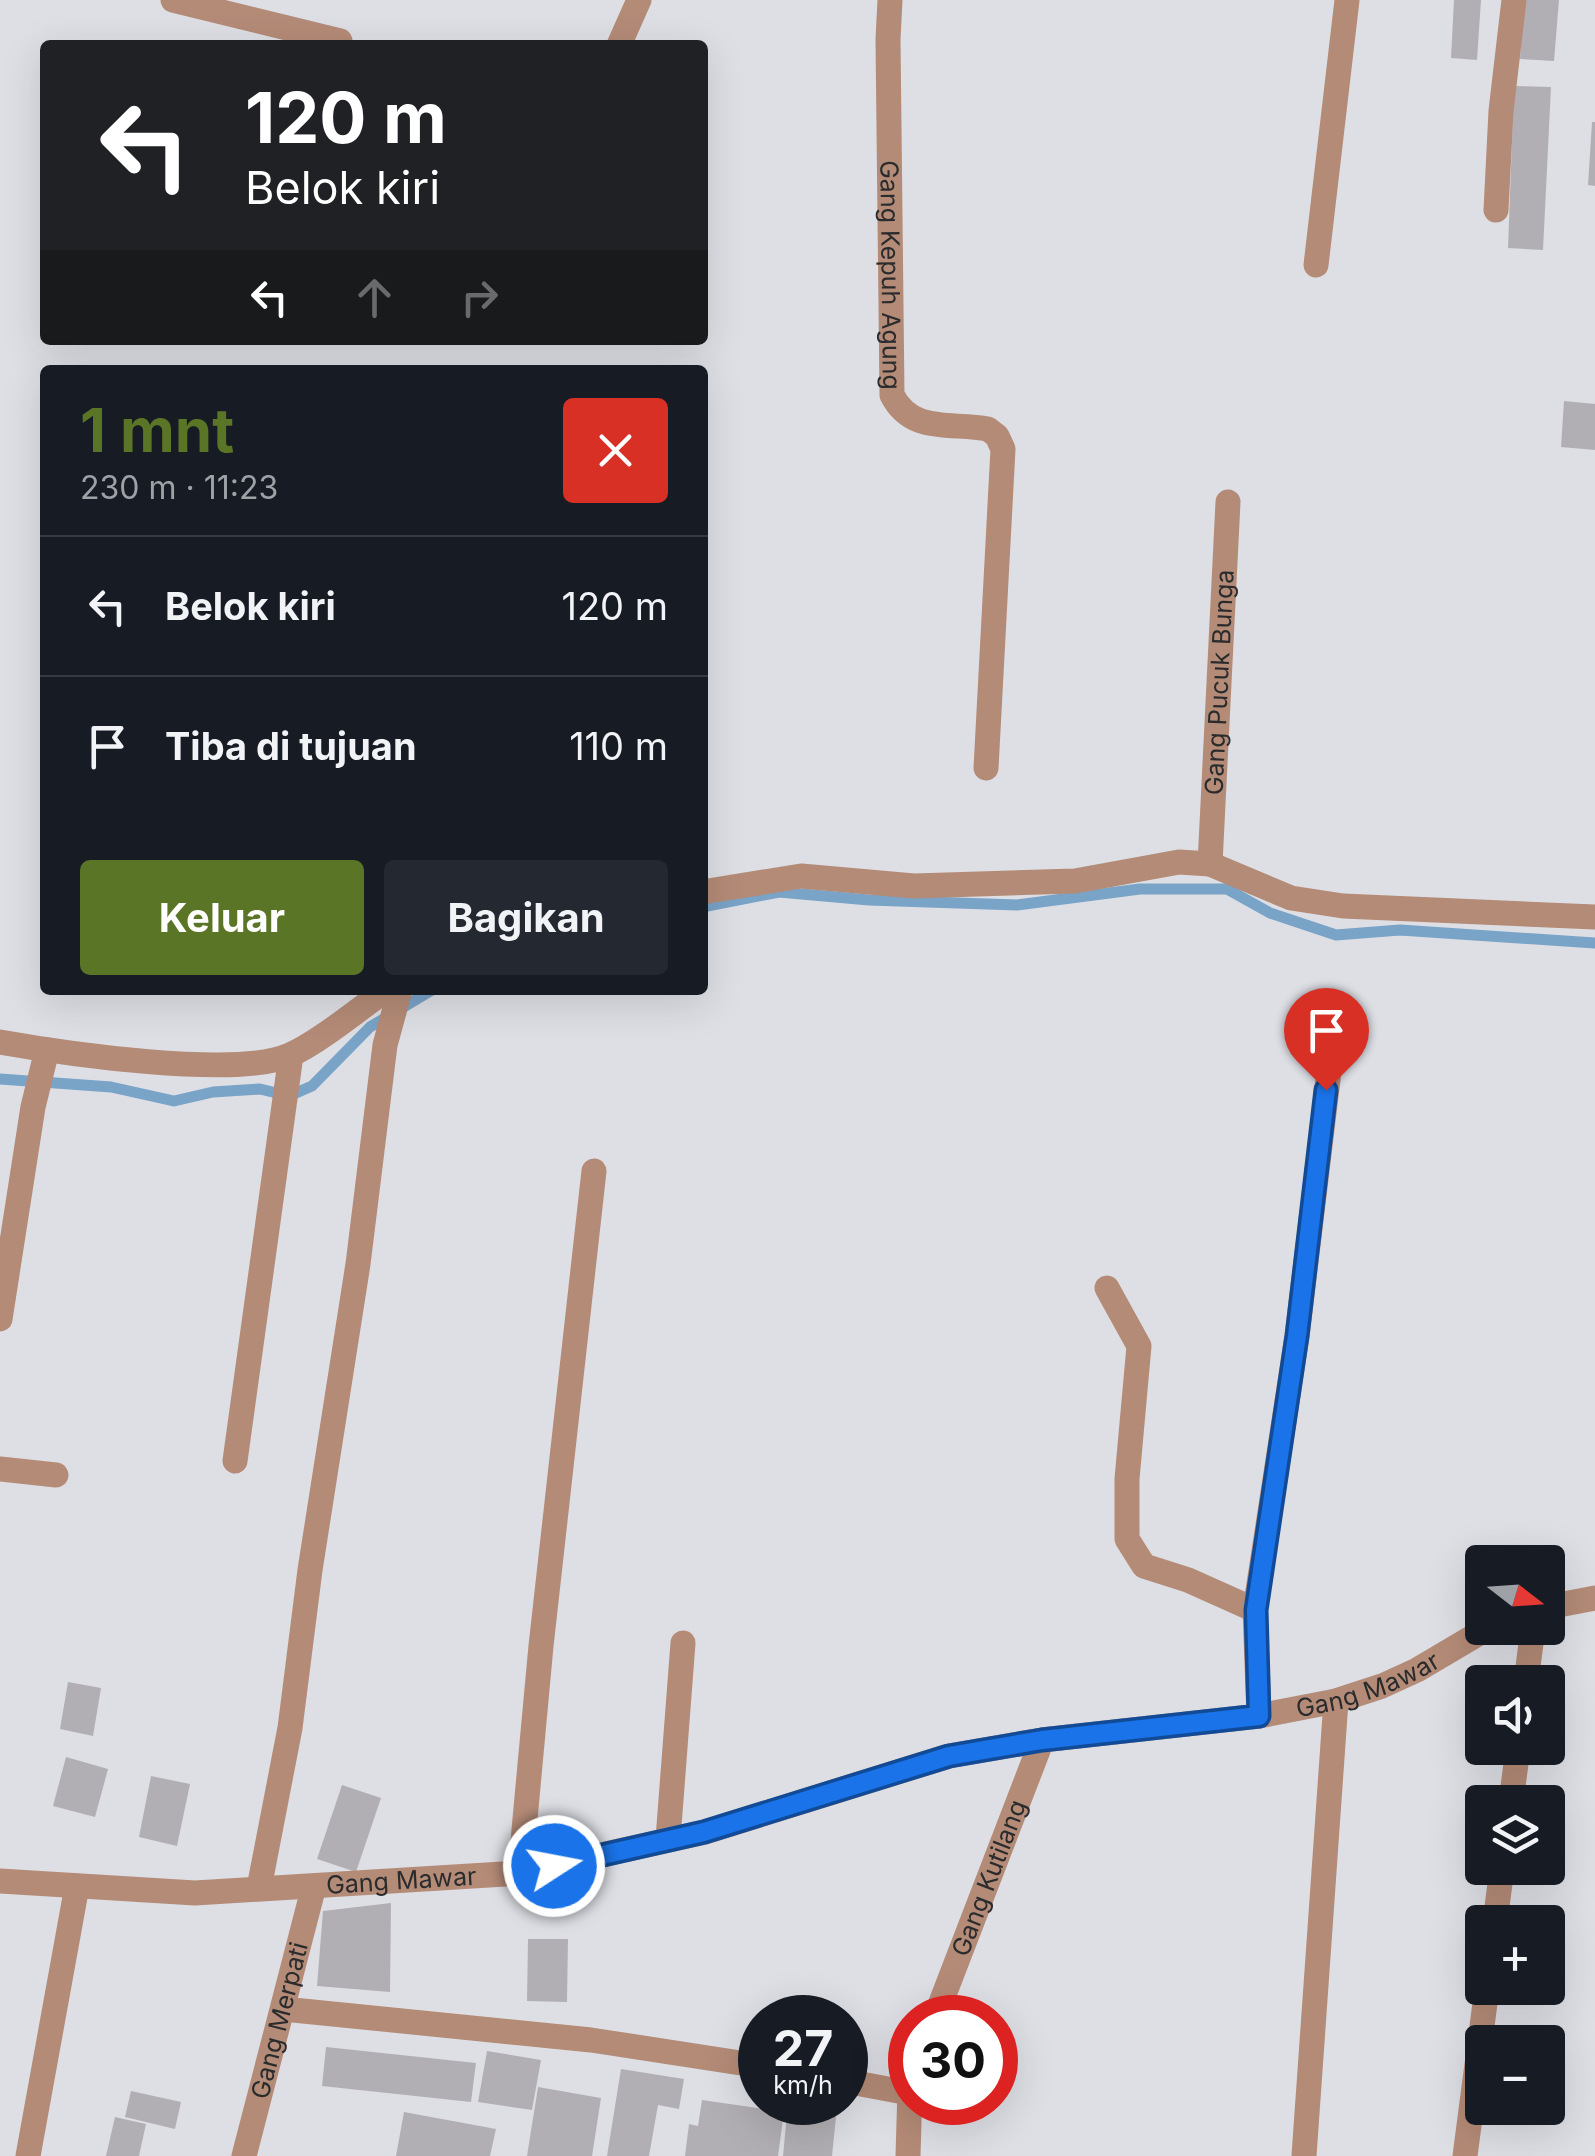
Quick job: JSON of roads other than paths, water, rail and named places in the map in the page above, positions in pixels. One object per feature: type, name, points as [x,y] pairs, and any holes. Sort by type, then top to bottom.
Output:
[{"type":"street","points":[[174,0],[336,40]]},
{"type":"street","points":[[621,40],[639,0]]},
{"type":"street","name":"Gang Kepuh Agung","points":[[890,0],[892,395],[900,410],[916,422],[988,429],[1003,449],[986,768]]},
{"type":"street","points":[[1316,265],[1347,0]]},
{"type":"street","points":[[1496,210],[1500,111],[1514,0]]},
{"type":"street","name":"Gang Pucuk Bunga","points":[[1210,864],[1228,502]]},
{"type":"street","points":[[708,891],[801,876],[914,886],[1075,881],[1179,862],[1210,864],[1291,898],[1343,906],[1595,917]]},
{"type":"street","points":[[259,1888],[290,1728],[393,996]]},
{"type":"street","points":[[0,1042],[45,1062],[211,1066],[264,1062],[290,1067],[393,996]]},
{"type":"street","points":[[1259,1716],[1256,1610],[1297,1336],[1331,1055]]},
{"type":"street","points":[[0,1319],[34,1107],[45,1062]]},
{"type":"street","points":[[235,1461],[290,1067]]},
{"type":"street","points":[[520,1872],[594,1171]]},
{"type":"street","points":[[1107,1288],[1138,1346],[1127,1479],[1127,1539],[1144,1566],[1188,1580],[1256,1610]]},
{"type":"street","points":[[0,1469],[56,1475]]},
{"type":"street","points":[[1565,1604],[1595,1598]]},
{"type":"street","name":"Gang Mawar","points":[[0,1882],[194,1893],[520,1872],[771,1812],[949,1756],[1042,1740],[1259,1716],[1336,1701],[1417,1670],[1465,1642]]},
{"type":"street","points":[[668,1839],[683,1643]]},
{"type":"street","points":[[1304,2156],[1336,1701]]},
{"type":"street","name":"Gang Kutilang","points":[[944,1995],[1042,1740]]},
{"type":"street","points":[[28,2156],[78,1886]]},
{"type":"street","name":"Gang Merpati","points":[[244,2156],[314,1886]]},
{"type":"street","points":[[1465,2156],[1485,2005]]},
{"type":"street","points":[[282,2009],[590,2040],[738,2063]]},
{"type":"street","points":[[908,2125],[908,2156]]},
{"type":"waterway","points":[[708,906],[779,892],[869,900],[1017,905],[1140,889],[1227,889],[1270,913],[1336,935],[1400,930],[1595,943]]},
{"type":"waterway","points":[[0,1079],[111,1087],[174,1101],[213,1092],[260,1089],[289,1096],[312,1086],[370,1027],[424,995]]}]
